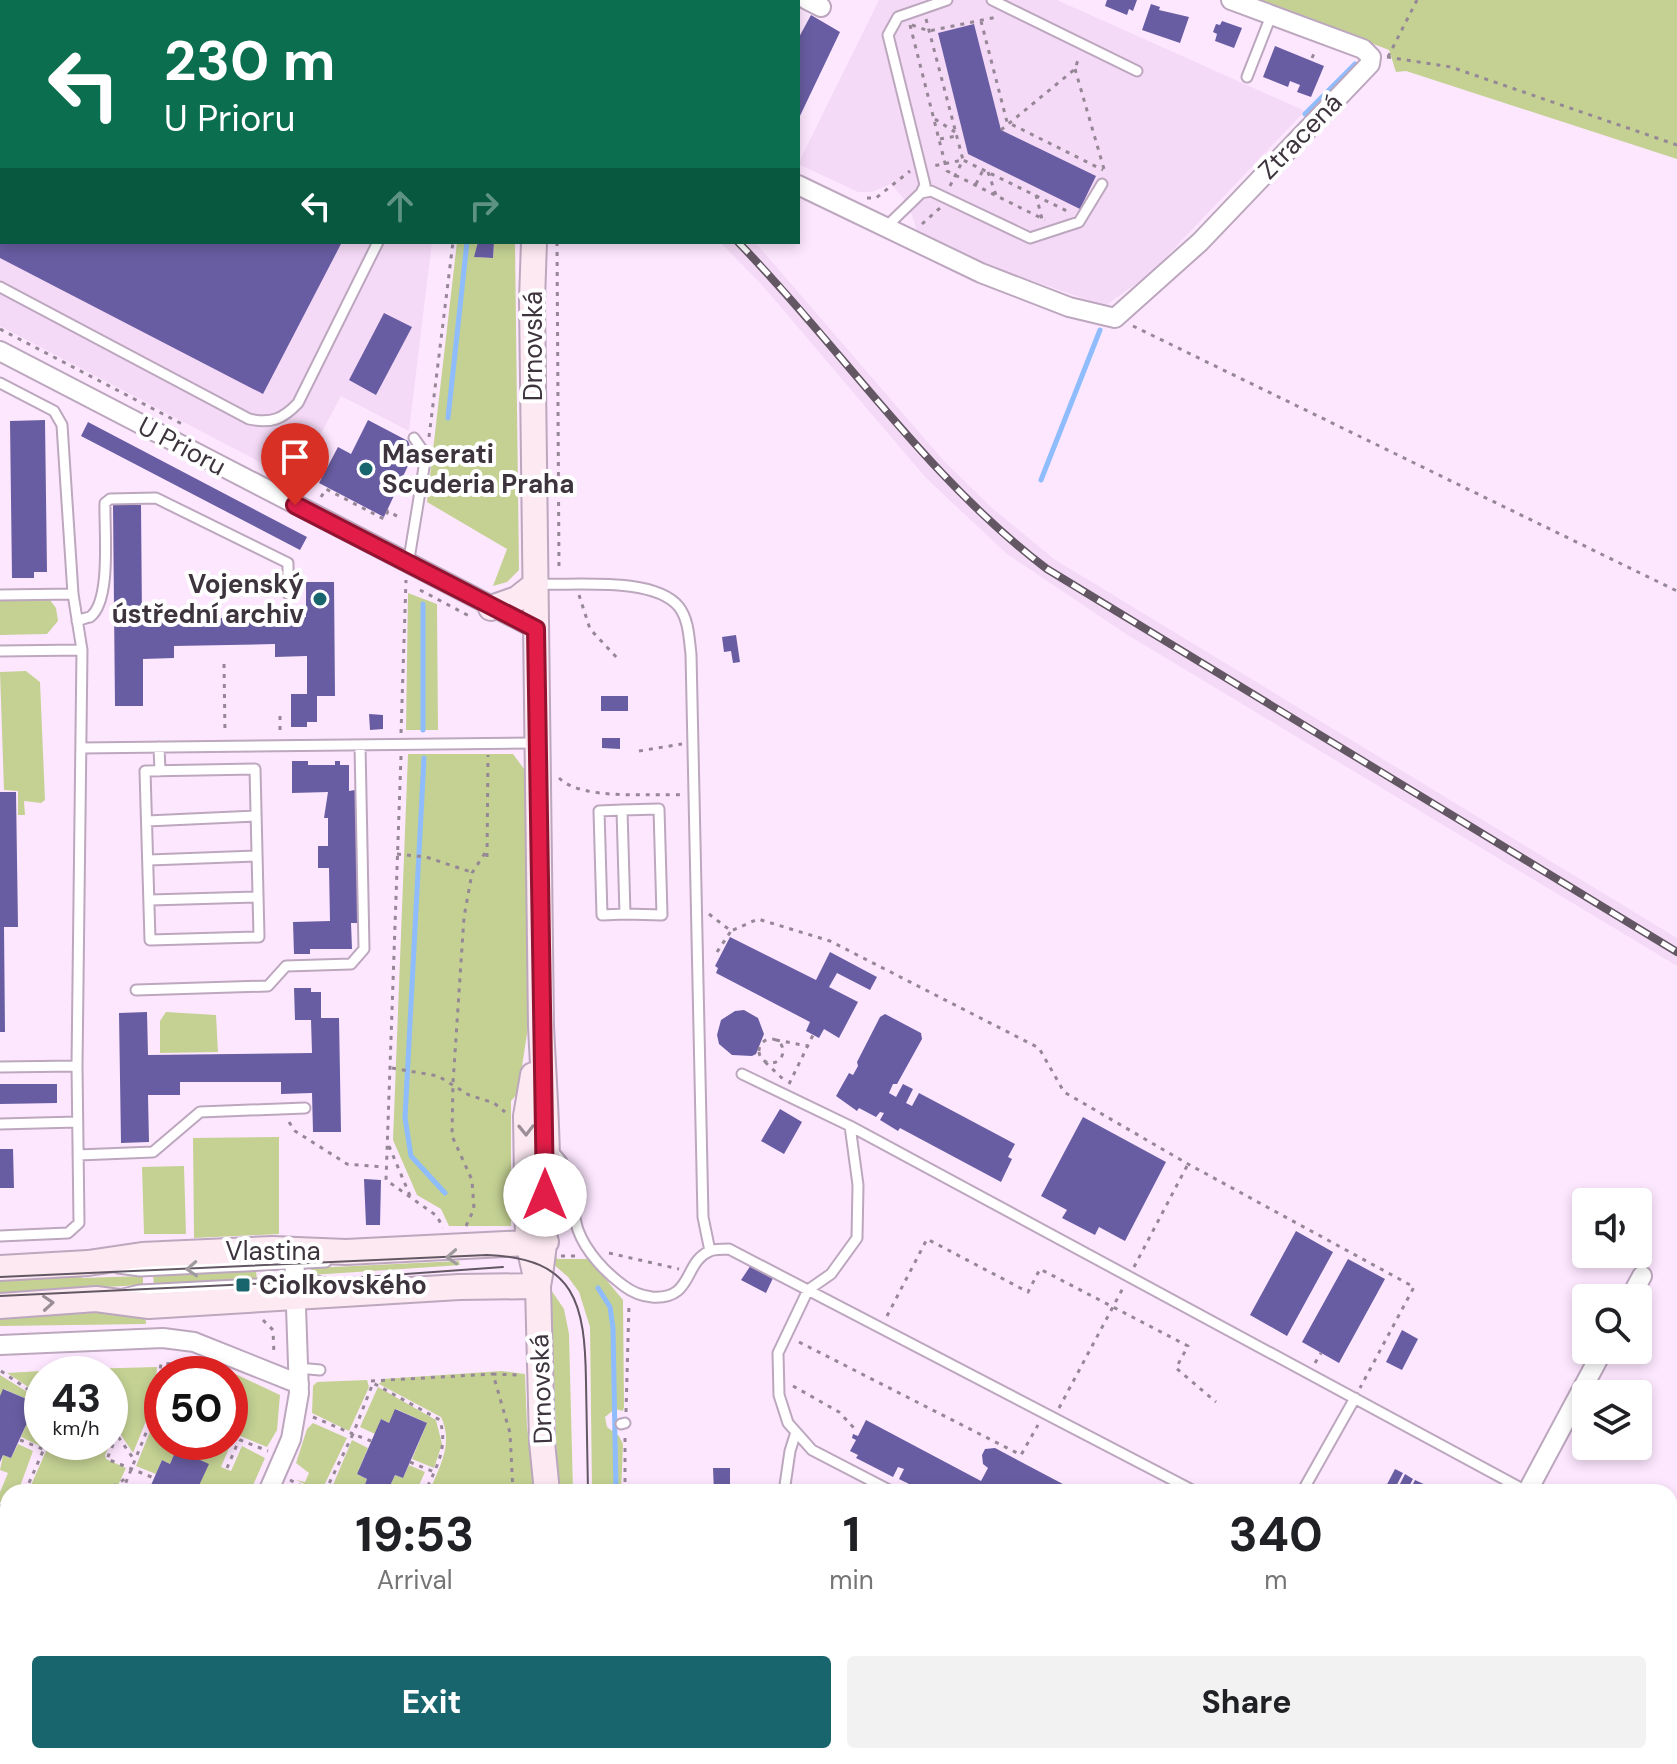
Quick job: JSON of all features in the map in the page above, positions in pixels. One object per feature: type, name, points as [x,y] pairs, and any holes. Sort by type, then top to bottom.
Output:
[{"type":"main road","name":"Drnovská","points":[[534,244],[532,300],[548,585],[536,629],[541,1026],[546,1147],[544,1247],[538,1286],[542,1442],[546,1484]]},
{"type":"main road","points":[[487,616],[548,585]]},
{"type":"main road","name":"Drnovská","points":[[541,1026],[526,1116],[544,1247]]},
{"type":"main road","name":"Vlastina","points":[[0,1306],[96,1299],[149,1306],[295,1274],[346,1252],[544,1247]]},
{"type":"main road","name":"Vlastina","points":[[0,1268],[88,1263],[142,1255],[295,1274],[359,1294],[500,1285],[538,1286]]},
{"type":"street","points":[[1231,0],[1380,57]]},
{"type":"street","name":"Ztracená","points":[[1115,318],[1200,242],[1380,57]]},
{"type":"street","points":[[800,186],[981,273],[1069,307],[1115,318]]},
{"type":"street","name":"U Prioru","points":[[0,351],[487,616],[536,629]]},
{"type":"street","points":[[271,1484],[291,1439],[295,1417],[298,1376],[295,1274]]},
{"type":"street","points":[[1638,1284],[1642,1276]]},
{"type":"street","points":[[0,1345],[163,1338],[194,1342],[274,1374],[298,1376]]},
{"type":"street","points":[[1532,1484],[1596,1364]]},
{"type":"lane","points":[[886,227],[921,193],[925,185],[888,35],[898,17],[947,0]]},
{"type":"lane","points":[[992,0],[1137,71]]},
{"type":"lane","points":[[1247,77],[1271,16]]},
{"type":"lane","points":[[921,193],[931,191],[1030,238],[1061,229],[1084,217],[1102,184]]},
{"type":"lane","points":[[0,287],[249,419],[277,420],[298,403],[377,244]]},
{"type":"lane","points":[[0,383],[54,411],[62,425],[73,594],[82,650],[77,1066],[79,1223],[68,1233],[0,1236]]},
{"type":"lane","points":[[408,574],[426,455],[414,438]]},
{"type":"lane","points":[[77,621],[90,617],[99,605],[104,579],[105,503],[110,499],[156,498],[288,563],[288,594]]},
{"type":"lane","points":[[548,585],[646,587],[667,595],[681,609],[687,626],[691,654],[703,1217],[710,1251]]},
{"type":"lane","points":[[0,595],[73,594]]},
{"type":"lane","points":[[0,651],[82,650]]},
{"type":"lane","points":[[81,748],[538,744]]},
{"type":"lane","points":[[136,990],[268,986],[286,966],[351,964],[364,949],[360,745]]},
{"type":"lane","points":[[159,747],[160,771]]},
{"type":"lane","points":[[255,769],[259,937],[150,940],[145,771],[160,771],[255,769]]},
{"type":"lane","points":[[659,809],[662,915],[625,914],[602,915],[599,811],[659,809]]},
{"type":"lane","points":[[622,810],[625,914]]},
{"type":"lane","points":[[147,821],[256,816]]},
{"type":"lane","points":[[149,860],[257,856]]},
{"type":"lane","points":[[150,900],[258,897]]},
{"type":"lane","points":[[0,1067],[77,1066]]},
{"type":"lane","points":[[742,1074],[850,1126],[1513,1484]]},
{"type":"lane","points":[[78,1155],[153,1152],[200,1112],[305,1108]]},
{"type":"lane","points":[[0,1124],[77,1122]]},
{"type":"lane","points":[[850,1126],[858,1185],[857,1238],[831,1274],[808,1290],[778,1353],[779,1379],[788,1423],[812,1450],[878,1484]]},
{"type":"lane","points":[[546,1147],[559,1156],[565,1165],[578,1230],[591,1253],[630,1291],[666,1297],[683,1287],[699,1260],[710,1251],[729,1249],[1181,1484]]},
{"type":"lane","points":[[298,1376],[320,1370]]},
{"type":"lane","points":[[1307,1484],[1355,1398]]},
{"type":"lane","points":[[785,1484],[796,1432]]},
{"type":"path","points":[[1417,0],[1380,57],[1451,67],[1677,145]]},
{"type":"path","points":[[1003,15],[929,31],[910,25],[947,171],[1061,229]]},
{"type":"path","points":[[981,21],[1007,122],[1104,171]]},
{"type":"path","points":[[1080,53],[1075,69],[1104,171],[1102,184]]},
{"type":"path","points":[[1001,130],[1075,69]]},
{"type":"path","points":[[934,118],[956,134],[939,139]]},
{"type":"path","points":[[963,160],[1084,217]]},
{"type":"path","points":[[976,185],[985,171]]},
{"type":"path","points":[[985,171],[997,195]]},
{"type":"path","points":[[1036,195],[1042,219]]},
{"type":"path","points":[[426,455],[453,244]]},
{"type":"path","points":[[548,585],[557,244]]},
{"type":"path","points":[[1115,318],[1677,591]]},
{"type":"path","points":[[321,497],[326,489],[384,519],[388,511],[414,526]]},
{"type":"path","points":[[446,1233],[437,1216],[386,1180],[392,1068],[404,592],[408,574],[436,599],[487,616]]},
{"type":"path","points":[[578,586],[590,629],[620,661]]},
{"type":"path","points":[[224,664],[225,733]]},
{"type":"path","points":[[280,716],[280,732]]},
{"type":"path","points":[[639,751],[693,742]]},
{"type":"path","points":[[487,857],[488,744]]},
{"type":"path","points":[[557,776],[569,787],[615,794],[694,796]]},
{"type":"path","points":[[475,1231],[464,1232],[474,1209],[472,1180],[452,1136],[453,1083],[464,917],[472,873],[487,850]]},
{"type":"path","points":[[397,854],[426,857],[472,873]]},
{"type":"path","points":[[697,911],[704,911],[731,931]]},
{"type":"path","points":[[717,952],[731,931],[758,919],[830,941],[1039,1048],[1064,1092],[1188,1164],[1414,1287],[1355,1398]]},
{"type":"path","points":[[783,1094],[813,1035]]},
{"type":"path","points":[[789,1084],[763,1059],[759,1053],[760,1045],[766,1040],[774,1040],[808,1046]]},
{"type":"path","points":[[763,1059],[773,1062],[782,1055],[780,1044],[774,1040]]},
{"type":"path","points":[[392,1068],[438,1076],[469,1095],[494,1103],[516,1116]]},
{"type":"path","points":[[280,1109],[295,1131],[347,1164],[383,1167]]},
{"type":"path","points":[[387,1143],[412,1201]]},
{"type":"path","points":[[787,1335],[1021,1455],[1037,1425],[1048,1430],[1188,1164]]},
{"type":"path","points":[[881,1327],[927,1239],[1028,1292],[1040,1269],[1188,1346],[1176,1368],[1216,1402]]},
{"type":"path","points":[[544,1247],[602,1252],[692,1272]]},
{"type":"path","points":[[625,1484],[623,1424],[630,1291]]},
{"type":"path","points":[[263,1322],[273,1330],[274,1374]]},
{"type":"path","points":[[1,1371],[24,1387]]},
{"type":"path","points":[[493,1374],[510,1433],[513,1484]]},
{"type":"path","points":[[371,1381],[518,1375]]},
{"type":"path","points":[[779,1379],[839,1412],[855,1429]]},
{"type":"path","points":[[329,1484],[373,1383],[440,1420],[445,1436],[443,1454],[429,1484]]},
{"type":"path","points":[[295,1417],[308,1414],[371,1441]]},
{"type":"path","points":[[125,1484],[144,1435]]},
{"type":"path","points":[[20,1440],[24,1442]]},
{"type":"path","points":[[248,1443],[271,1452]]},
{"type":"path","points":[[128,1451],[135,1461]]},
{"type":"path","points":[[28,1484],[38,1460]]},
{"type":"path","points":[[109,1460],[154,1478]]},
{"type":"path","points":[[227,1468],[230,1460]]},
{"type":"path","points":[[410,1462],[434,1472]]},
{"type":"path","points":[[117,1484],[128,1477]]},
{"type":"path","points":[[287,1479],[297,1484]]},
{"type":"shaded area","points":[[879,0],[1057,0],[1305,111],[1150,274],[1105,306],[984,264],[918,233],[908,204],[891,184],[872,192],[858,192],[800,165]]},
{"type":"shaded area","points":[[0,244],[432,244],[409,431],[341,396],[296,481],[0,326]]},
{"type":"shaded area","points":[[722,244],[757,244],[944,461],[992,508],[1054,559],[1677,938],[1677,966],[1126,634],[1007,554],[926,478],[762,285]]},
{"type":"green space","points":[[1259,0],[1677,0],[1677,159],[1406,71],[1396,72],[1389,50]]},
{"type":"green space","points":[[457,244],[478,244],[475,257],[493,258],[494,244],[515,244],[519,570],[507,582],[493,586],[507,549],[427,502]]},
{"type":"green space","points":[[408,593],[437,604],[438,730],[406,730]]},
{"type":"green space","points":[[50,600],[56,608],[58,621],[47,634],[0,635],[0,601]]},
{"type":"green space","points":[[26,671],[40,682],[45,800],[41,803],[24,801],[25,815],[18,815],[18,791],[4,790],[0,672]]},
{"type":"green space","points":[[408,754],[513,754],[527,773],[530,1014],[518,1093],[511,1101],[511,1226],[449,1226],[441,1209],[417,1195],[393,1140]]},
{"type":"green space","points":[[166,1012],[216,1015],[218,1052],[160,1053],[160,1021]]},
{"type":"green space","points":[[279,1137],[279,1234],[194,1238],[193,1138]]},
{"type":"green space","points":[[184,1166],[186,1234],[144,1234],[142,1167]]},
{"type":"green space","points":[[551,1253],[556,1253],[557,1259],[589,1259],[623,1300],[624,1407],[623,1411],[615,1409],[605,1417],[607,1427],[619,1436],[623,1444],[621,1484],[592,1484],[590,1327],[579,1292],[551,1262]]},
{"type":"green space","points":[[459,1261],[460,1265],[311,1275],[311,1268]]},
{"type":"green space","points":[[256,1271],[257,1280],[154,1285],[153,1275]]},
{"type":"green space","points":[[81,1272],[82,1278],[143,1276],[143,1285],[0,1298],[0,1276]]},
{"type":"green space","points":[[551,1290],[564,1309],[569,1334],[573,1484],[558,1484]]},
{"type":"green space","points":[[145,1310],[146,1324],[0,1326],[0,1318]]},
{"type":"green space","points":[[144,1367],[144,1426],[133,1453],[128,1446],[128,1368]]},
{"type":"green space","points":[[502,1371],[525,1374],[534,1484],[433,1484],[446,1446],[441,1417],[379,1384],[383,1379]]},
{"type":"green space","points":[[24,1372],[24,1384],[7,1373]]},
{"type":"green space","points":[[0,1375],[24,1390],[24,1398],[4,1389],[0,1396]]},
{"type":"green space","points":[[248,1380],[280,1395],[277,1430],[267,1447],[248,1439]]},
{"type":"green space","points":[[367,1380],[369,1387],[349,1431],[312,1413],[313,1386],[317,1382]]},
{"type":"green space","points":[[378,1387],[436,1420],[442,1444],[434,1468],[412,1459],[427,1423],[396,1409],[389,1423],[381,1419],[375,1434],[360,1427]]},
{"type":"green space","points":[[313,1423],[347,1438],[325,1484],[304,1484],[296,1480],[305,1482],[309,1473],[296,1463],[307,1429]]},
{"type":"green space","points":[[352,1440],[368,1448],[357,1474],[367,1479],[365,1484],[333,1484]]},
{"type":"green space","points":[[18,1444],[24,1447],[24,1460],[30,1460],[21,1484],[3,1484],[8,1473],[0,1470],[3,1455],[11,1458]]},
{"type":"green space","points":[[144,1446],[144,1460],[162,1460],[156,1474],[136,1466]]},
{"type":"green space","points":[[248,1449],[265,1458],[254,1484],[199,1484],[208,1464],[200,1460],[224,1460],[221,1467],[231,1471],[236,1460],[248,1460]]},
{"type":"green space","points":[[42,1460],[108,1460],[126,1468],[119,1484],[32,1484]]},
{"type":"green space","points":[[409,1465],[425,1472],[420,1484],[391,1484],[395,1475],[403,1478]]},
{"type":"building","points":[[1107,0],[1137,0],[1133,11],[1129,9],[1127,15],[1105,6]]},
{"type":"building","points":[[1151,4],[1160,7],[1159,10],[1189,17],[1180,43],[1142,30]]},
{"type":"building","points":[[811,15],[840,32],[800,116],[800,35]]},
{"type":"building","points":[[1222,21],[1242,28],[1234,48],[1215,41],[1217,34],[1213,32],[1216,24],[1220,25]]},
{"type":"building","points":[[974,24],[1001,130],[1096,176],[1080,209],[968,154],[938,33]]},
{"type":"building","points":[[1275,46],[1324,66],[1311,97],[1297,92],[1300,85],[1290,81],[1288,87],[1263,77]]},
{"type":"building","points":[[0,244],[341,244],[263,394],[0,258]]},
{"type":"building","points":[[477,244],[494,244],[493,258],[474,257]]},
{"type":"building","points":[[384,313],[412,327],[376,395],[349,380]]},
{"type":"building","points":[[45,420],[47,572],[34,572],[34,578],[12,578],[10,421]]},
{"type":"building","name":"Maserati Scuderia Praha","points":[[368,420],[408,441],[413,455],[384,517],[319,483],[338,447],[351,454]]},
{"type":"building","points":[[88,422],[307,537],[300,550],[81,436]]},
{"type":"building","name":"Vojenský ústřední archiv","points":[[113,505],[141,505],[142,619],[306,617],[306,582],[334,582],[335,696],[317,696],[317,722],[307,722],[307,727],[291,727],[291,694],[307,694],[307,656],[275,657],[275,644],[174,646],[174,658],[143,659],[143,706],[115,706]]},
{"type":"building","points":[[736,635],[740,662],[733,663],[731,651],[724,652],[722,637]]},
{"type":"building","points":[[601,696],[628,696],[628,711],[601,711]]},
{"type":"building","points":[[369,714],[383,715],[383,729],[370,730]]},
{"type":"building","points":[[602,738],[620,738],[620,749],[602,748]]},
{"type":"building","points":[[292,761],[308,761],[308,765],[335,765],[335,761],[340,761],[340,765],[349,765],[349,791],[355,790],[358,868],[357,923],[351,923],[352,949],[310,949],[310,954],[294,954],[293,922],[330,921],[329,868],[318,868],[318,846],[328,846],[328,818],[324,818],[328,792],[292,793]]},
{"type":"building","points":[[0,792],[16,792],[18,927],[4,927],[5,1032],[0,1032]]},
{"type":"building","points":[[730,937],[816,980],[830,952],[877,977],[870,990],[837,973],[829,987],[858,1002],[839,1038],[824,1029],[819,1038],[806,1031],[810,1022],[716,973],[718,968],[715,966]]},
{"type":"building","points":[[294,988],[311,988],[311,992],[321,992],[321,1018],[339,1018],[341,1132],[313,1132],[312,1093],[281,1094],[281,1082],[180,1082],[180,1095],[148,1095],[149,1142],[121,1143],[119,1013],[147,1012],[148,1055],[312,1053],[311,1020],[295,1020]]},
{"type":"building","points":[[744,1010],[758,1018],[764,1034],[756,1054],[752,1056],[732,1055],[719,1044],[717,1035],[721,1020],[735,1011]]},
{"type":"building","points":[[885,1014],[921,1033],[922,1039],[889,1093],[896,1097],[903,1084],[913,1089],[906,1103],[912,1106],[919,1093],[1015,1144],[1001,1182],[900,1128],[898,1131],[880,1120],[884,1113],[880,1112],[876,1117],[859,1108],[857,1111],[836,1096],[849,1073],[853,1075],[880,1017]]},
{"type":"building","points":[[0,1084],[57,1084],[57,1103],[0,1104]]},
{"type":"building","points":[[780,1109],[802,1122],[784,1154],[761,1141]]},
{"type":"building","points":[[1083,1117],[1166,1162],[1125,1241],[1099,1227],[1095,1235],[1062,1218],[1067,1210],[1041,1196]]},
{"type":"building","points":[[0,1149],[13,1149],[14,1188],[0,1188]]},
{"type":"building","points":[[364,1179],[381,1180],[380,1225],[366,1225]]},
{"type":"building","points":[[1296,1231],[1333,1252],[1287,1336],[1250,1315]]},
{"type":"building","points":[[1348,1259],[1385,1279],[1339,1363],[1302,1342]]},
{"type":"building","points":[[751,1265],[773,1278],[766,1293],[741,1280]]},
{"type":"building","points":[[1402,1330],[1418,1339],[1402,1370],[1386,1362]]},
{"type":"building","points":[[3,1389],[24,1398],[24,1429],[11,1458],[3,1455],[0,1462],[0,1396]]},
{"type":"building","points":[[395,1409],[427,1423],[403,1478],[395,1475],[391,1484],[365,1484],[367,1479],[357,1474],[381,1419],[389,1423]]},
{"type":"building","points":[[866,1420],[981,1481],[988,1468],[983,1464],[982,1455],[985,1449],[995,1448],[1063,1484],[909,1484],[899,1479],[904,1469],[898,1467],[893,1477],[856,1458],[858,1455],[850,1451],[856,1440],[852,1438],[853,1434],[858,1436]]},
{"type":"building","points":[[162,1460],[170,1464],[172,1460],[200,1460],[209,1464],[200,1484],[152,1484]]},
{"type":"building","points":[[713,1468],[730,1468],[730,1484],[714,1484]]},
{"type":"building","points":[[1395,1469],[1403,1473],[1397,1484],[1387,1484]]},
{"type":"building","points":[[1405,1474],[1413,1479],[1410,1484],[1400,1484]]},
{"type":"waterway","points":[[1305,114],[1355,64]]},
{"type":"waterway","points":[[448,418],[467,244]]},
{"type":"waterway","points":[[1041,480],[1100,330]]},
{"type":"waterway","points":[[423,604],[423,730]]},
{"type":"waterway","points":[[424,758],[405,1118],[411,1156],[445,1193]]},
{"type":"waterway","points":[[598,1288],[610,1307],[613,1328],[616,1484]]},
{"type":"tram line","points":[[0,1277],[487,1255],[517,1258],[540,1265],[557,1276],[570,1290],[583,1330],[588,1484]]},
{"type":"tram line","points":[[0,1296],[295,1282],[503,1267]]},
{"type":"railway","points":[[740,244],[924,454],[1003,533],[1047,569],[1677,952]]},
{"type":"place","name":"Maserati Scuderia Praha","points":[[366,469]]},
{"type":"place","name":"Vojenský ústřední archiv","points":[[320,599]]},
{"type":"place","name":"Ciolkovského","points":[[243,1285]]},
{"type":"route","points":[[295,505],[536,629],[545,1195]]}]
